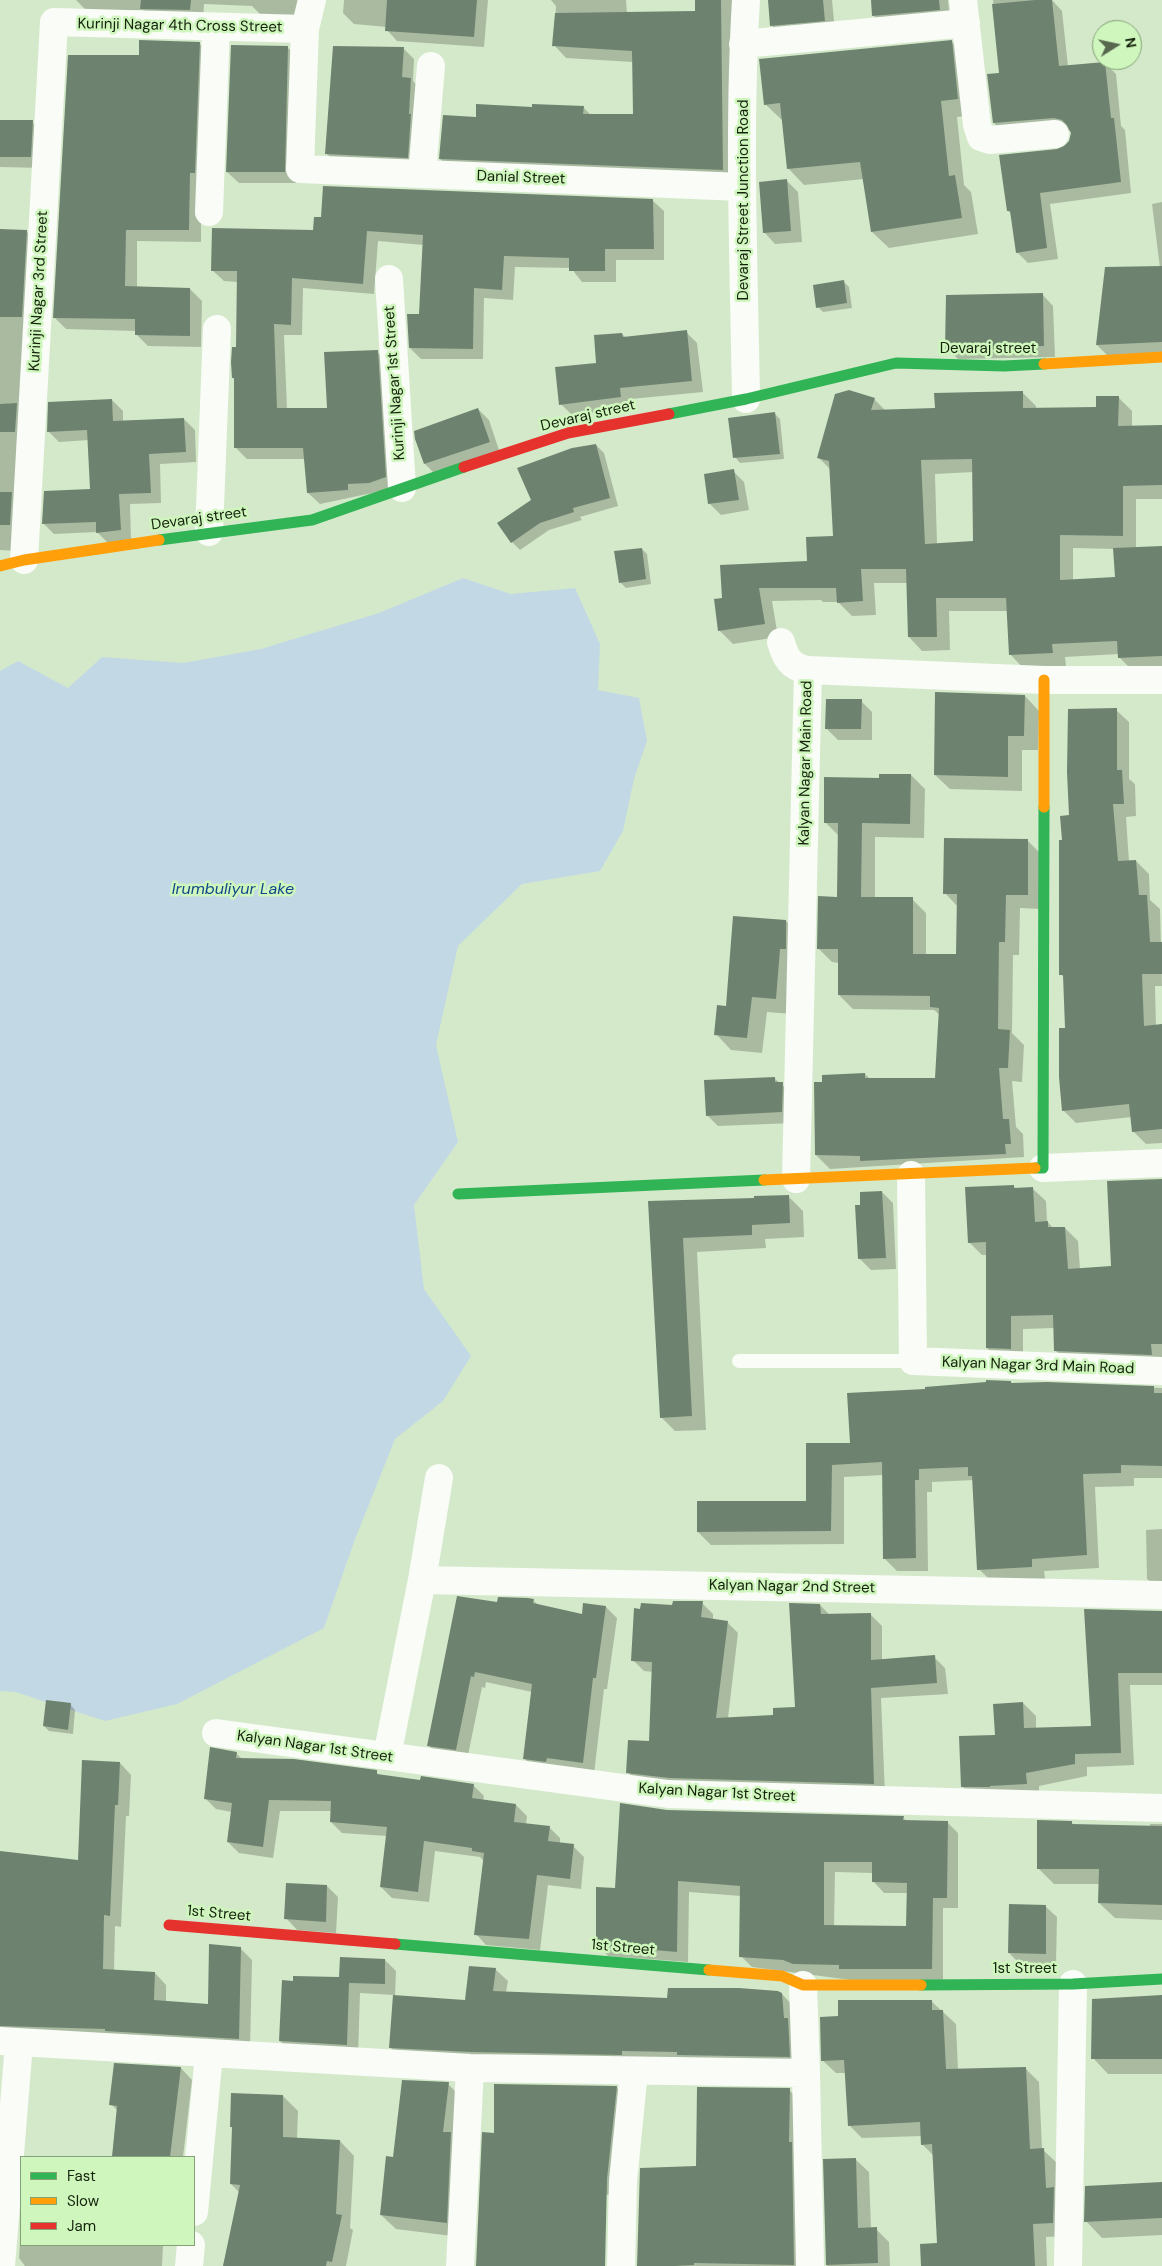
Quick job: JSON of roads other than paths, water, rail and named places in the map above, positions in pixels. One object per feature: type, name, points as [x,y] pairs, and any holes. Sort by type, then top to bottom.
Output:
[{"type":"street","points":[[306,29],[312,0]]},
{"type":"street","name":"Devaraj Street Junction Road","points":[[746,0],[743,44],[742,187],[746,399]]},
{"type":"street","points":[[743,44],[964,12],[977,125],[981,137],[990,140],[1055,134]]},
{"type":"street","name":"Kurinji Nagar 4th Cross Street","points":[[54,22],[306,29]]},
{"type":"street","name":"Kurinji Nagar 3rd Street","points":[[12,563],[54,22]]},
{"type":"street","points":[[209,212],[216,27]]},
{"type":"street","name":"Danial Street","points":[[306,29],[300,169],[742,187]]},
{"type":"street","points":[[422,174],[431,66]]},
{"type":"street","name":"Kurinji Nagar 1st Street","points":[[389,279],[402,488]]},
{"type":"street","points":[[209,532],[217,329]]},
{"type":"street","name":"Devaraj street","points":[[12,563],[209,532],[312,520],[568,433],[746,399],[896,363],[1004,366],[1162,357]]},
{"type":"street","points":[[781,642],[784,654],[791,664],[800,669],[808,670]]},
{"type":"street","name":"Kalyan Nagar Main Road","points":[[796,1180],[808,670],[1044,680],[1162,680]]},
{"type":"street","points":[[1043,1168],[1044,680]]},
{"type":"street","points":[[458,1194],[1162,1163]]},
{"type":"street","points":[[911,1175],[913,1361]]},
{"type":"street","name":"Kalyan Nagar 3rd Main Road","points":[[913,1361],[1162,1371]]},
{"type":"street","points":[[387,1756],[422,1580],[439,1478]]},
{"type":"street","name":"Kalyan Nagar 2nd Street","points":[[422,1580],[1162,1595]]},
{"type":"street","name":"Kalyan Nagar 1st Street","points":[[216,1733],[668,1794],[1162,1808]]},
{"type":"street","name":"1st Street","points":[[170,1925],[782,1976],[803,1985],[1073,1984],[1162,1979]]},
{"type":"street","points":[[1068,2266],[1073,1984]]},
{"type":"street","points":[[803,1985],[810,2266]]},
{"type":"street","points":[[1,2266],[10,2042],[470,2068],[806,2073]]},
{"type":"street","points":[[195,2201],[209,2054]]},
{"type":"street","points":[[460,2266],[470,2068]]},
{"type":"street","points":[[621,2266],[623,2181],[634,2070]]},
{"type":"street","points":[[189,2266],[191,2246]]},
{"type":"lane","points":[[738,1361],[913,1361]]},
{"type":"water","name":"Irumbuliyur Lake","points":[[463,578],[511,594],[575,588],[600,644],[598,690],[639,698],[647,741],[634,779],[623,831],[600,871],[522,884],[458,946],[436,1045],[458,1142],[414,1205],[424,1289],[471,1356],[443,1401],[395,1439],[354,1542],[324,1628],[177,1704],[105,1721],[15,1692],[0,1691],[0,671],[18,661],[68,688],[102,657],[183,663],[261,649],[379,613]]}]
